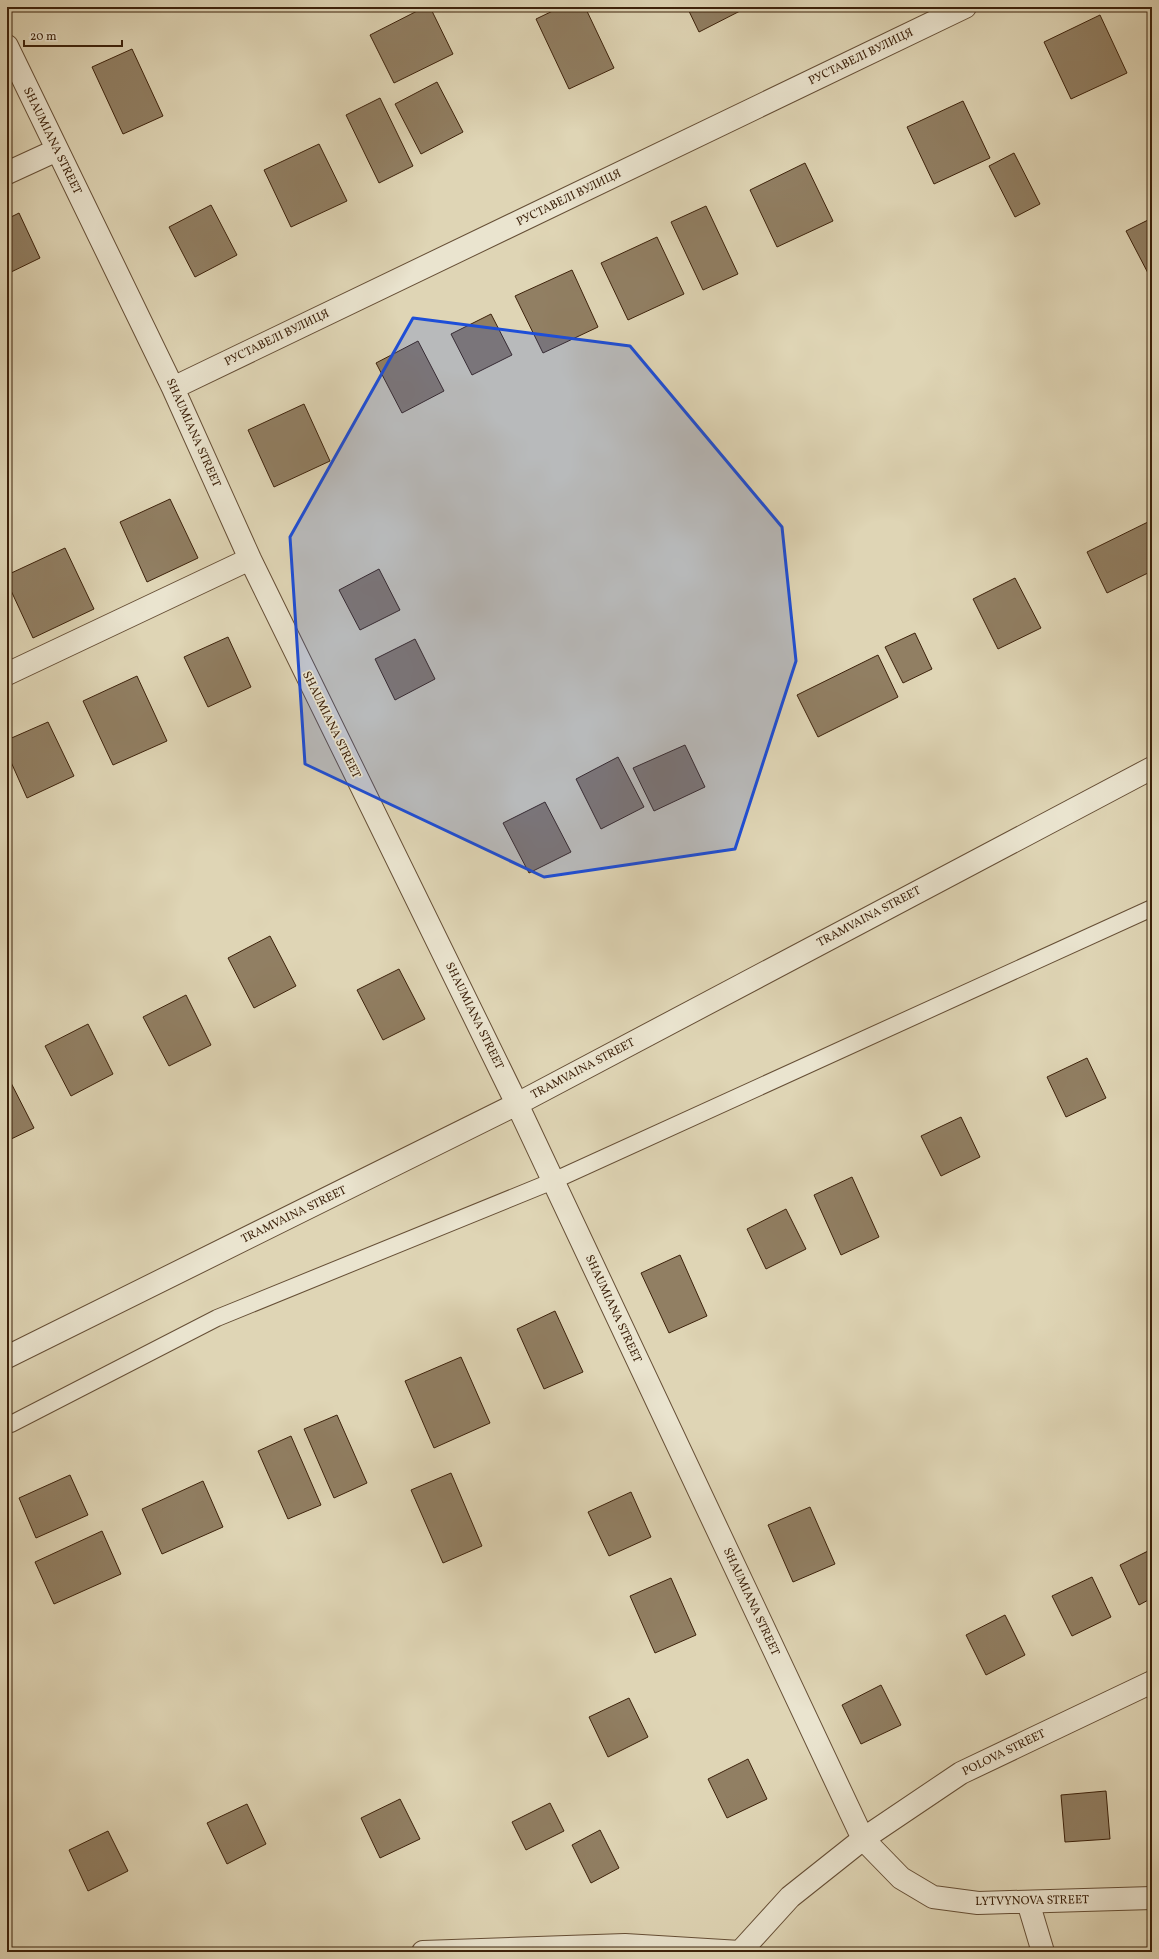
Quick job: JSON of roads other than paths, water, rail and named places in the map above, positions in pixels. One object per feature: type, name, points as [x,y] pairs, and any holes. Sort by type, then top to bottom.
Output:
[{"type":"street","name":"РУСТАВЕЛІ ВУЛИЦЯ","points":[[173,388],[965,7]]},
{"type":"street","name":"SHAUMIANA STREET","points":[[7,46],[173,388],[250,559],[517,1104],[863,1839]]},
{"type":"street","points":[[7,174],[57,150]]},
{"type":"street","points":[[7,674],[250,559]]},
{"type":"street","name":"TRAMVAINA STREET","points":[[7,1357],[517,1104],[1152,768]]},
{"type":"street","name":"POLOVA STREET","points":[[863,1839],[961,1773],[1152,1682]]},
{"type":"street","points":[[423,1952],[625,1945],[740,1952],[790,1897],[863,1839]]},
{"type":"street","name":"LYTVYNOVA STREET","points":[[863,1839],[901,1878],[933,1897],[978,1903],[1152,1898]]},
{"type":"street","points":[[1028,1902],[1043,1952]]},
{"type":"lane","points":[[7,1423],[11,1424],[217,1318],[553,1181],[1152,908]]}]
